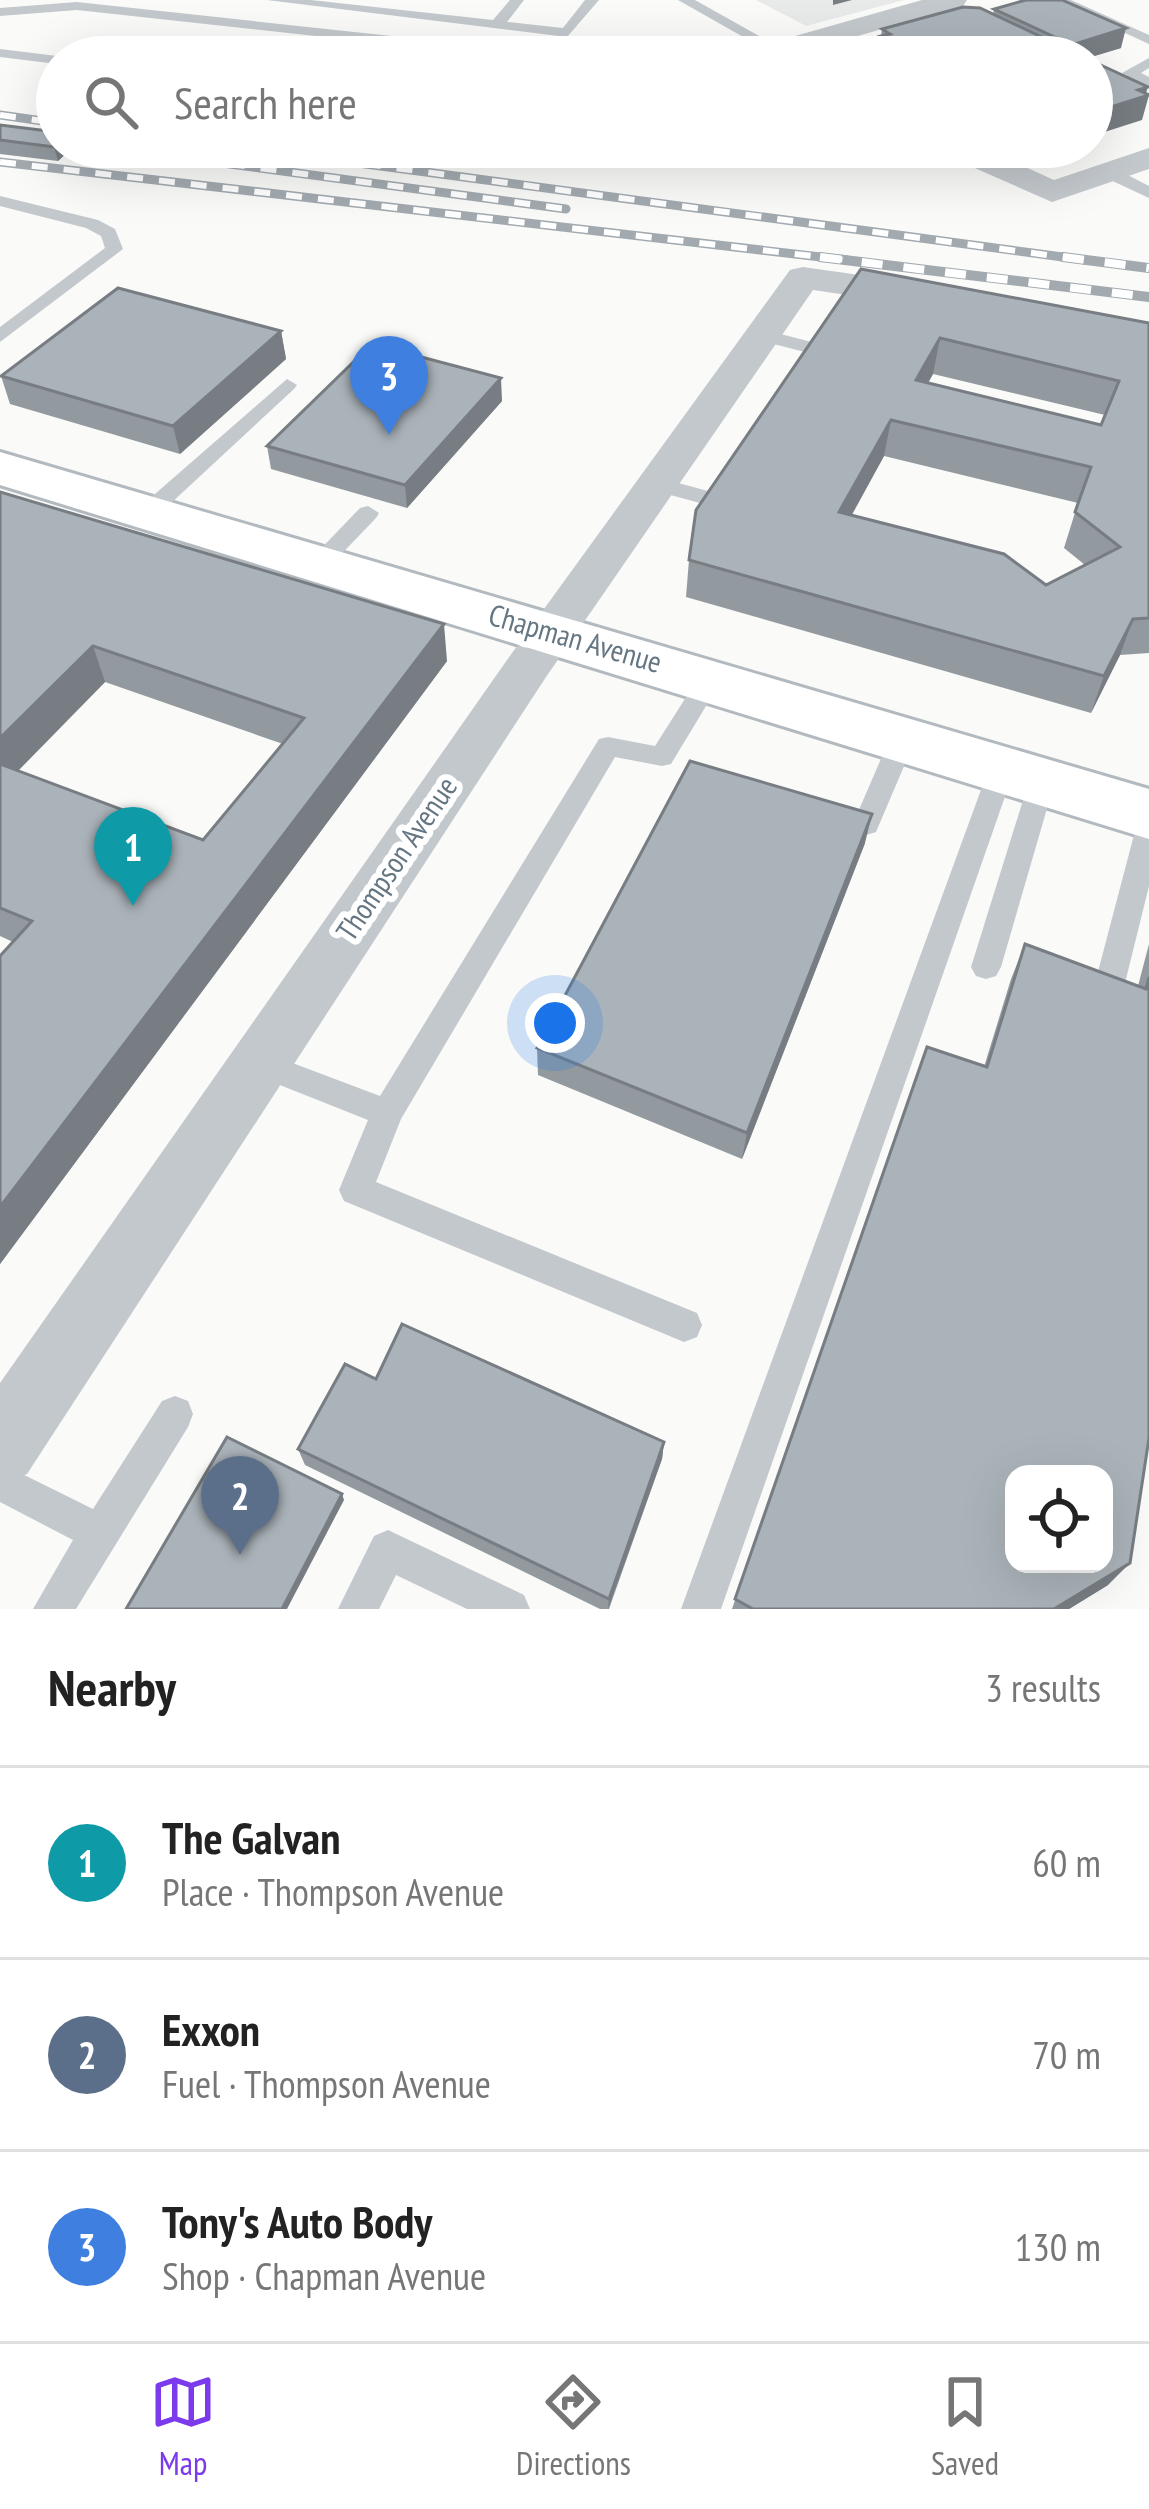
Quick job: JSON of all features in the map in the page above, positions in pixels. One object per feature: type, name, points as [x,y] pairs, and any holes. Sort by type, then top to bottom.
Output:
[{"type":"street","points":[[837,36],[953,0]]},
{"type":"street","points":[[1000,168],[1052,192],[1149,158]]},
{"type":"street","name":"Thompson Avenue","points":[[0,1448],[553,632],[803,278],[959,300]]},
{"type":"street","name":"Chapman Avenue","points":[[0,468],[711,678],[1149,814]]},
{"type":"lane","points":[[274,0],[567,32],[592,0]]},
{"type":"lane","points":[[497,25],[517,0]]},
{"type":"lane","points":[[686,0],[745,36]]},
{"type":"lane","points":[[1060,0],[1149,40]]},
{"type":"lane","points":[[1078,8],[1108,0]]},
{"type":"lane","points":[[0,12],[77,6],[355,36]]},
{"type":"lane","points":[[0,53],[36,57]]},
{"type":"lane","points":[[1149,62],[1130,73],[1149,83]]},
{"type":"lane","points":[[1110,173],[1149,193]]},
{"type":"lane","points":[[0,201],[92,224],[109,233],[114,250],[0,336]]},
{"type":"lane","points":[[765,336],[824,351]]},
{"type":"lane","points":[[148,512],[286,385]]},
{"type":"lane","points":[[661,485],[722,502]]},
{"type":"lane","points":[[320,563],[368,513]]},
{"type":"lane","points":[[684,1325],[356,1190],[387,1113],[608,746],[674,761],[711,678]]},
{"type":"lane","points":[[820,810],[866,825],[903,738]]},
{"type":"lane","points":[[986,967],[1023,774]]},
{"type":"lane","points":[[701,1609],[1023,774]]},
{"type":"lane","points":[[1110,983],[1149,831]]},
{"type":"lane","points":[[258,1063],[387,1113]]},
{"type":"lane","points":[[52,1609],[175,1414]]},
{"type":"lane","points":[[0,1482],[100,1533]]},
{"type":"lane","points":[[358,1609],[388,1550],[510,1609]]},
{"type":"shaded area","points":[[756,0],[904,0],[806,26]]},
{"type":"building","points":[[1026,0],[1062,0],[1126,28],[1101,36],[1052,36],[994,9]]},
{"type":"building","points":[[963,7],[980,8],[1039,36],[881,36],[890,34],[882,29]]},
{"type":"building","points":[[1113,71],[1148,87],[1138,90],[1149,95],[1113,106]]},
{"type":"building","points":[[0,125],[36,129],[36,145],[0,140]]},
{"type":"building","points":[[861,269],[1149,323],[1149,618],[1133,619],[1104,676],[689,560],[696,510]],"holes":[[[940,338],[1119,381],[1101,425],[916,380]],[[891,420],[1091,467],[1075,512],[1120,547],[1046,585],[1004,554],[839,512]]]},
{"type":"building","points":[[118,288],[281,331],[173,426],[1,376]]},
{"type":"building","points":[[372,344],[501,378],[405,485],[267,446]]},
{"type":"building","points":[[0,492],[444,624],[0,1207],[0,956],[32,921],[0,908],[0,764],[203,840],[304,718],[93,646],[0,738]]},
{"type":"building","points":[[690,761],[872,814],[747,1133],[537,1048]]},
{"type":"building","points":[[1025,944],[1146,989],[1149,977],[1149,1438],[1130,1563],[1054,1609],[753,1609],[735,1599],[927,1047],[987,1067]]},
{"type":"building","points":[[402,1324],[664,1442],[609,1599],[298,1449],[345,1364],[376,1379]]},
{"type":"building","points":[[227,1437],[342,1494],[282,1609],[126,1609]]},
{"type":"railway","points":[[0,115],[36,120]]},
{"type":"railway","points":[[0,162],[36,166]]},
{"type":"railway","points":[[52,168],[847,260]]},
{"type":"railway","points":[[259,168],[566,209]]},
{"type":"railway","points":[[395,168],[1085,260]]},
{"type":"railway","points":[[820,257],[1149,297]]},
{"type":"railway","points":[[1063,257],[1149,268]]},
{"type":"place","name":"Tony's Auto Body","points":[[389,435]]},
{"type":"place","name":"The Galvan","points":[[133,906]]},
{"type":"place","name":"Exxon","points":[[240,1555]]}]
